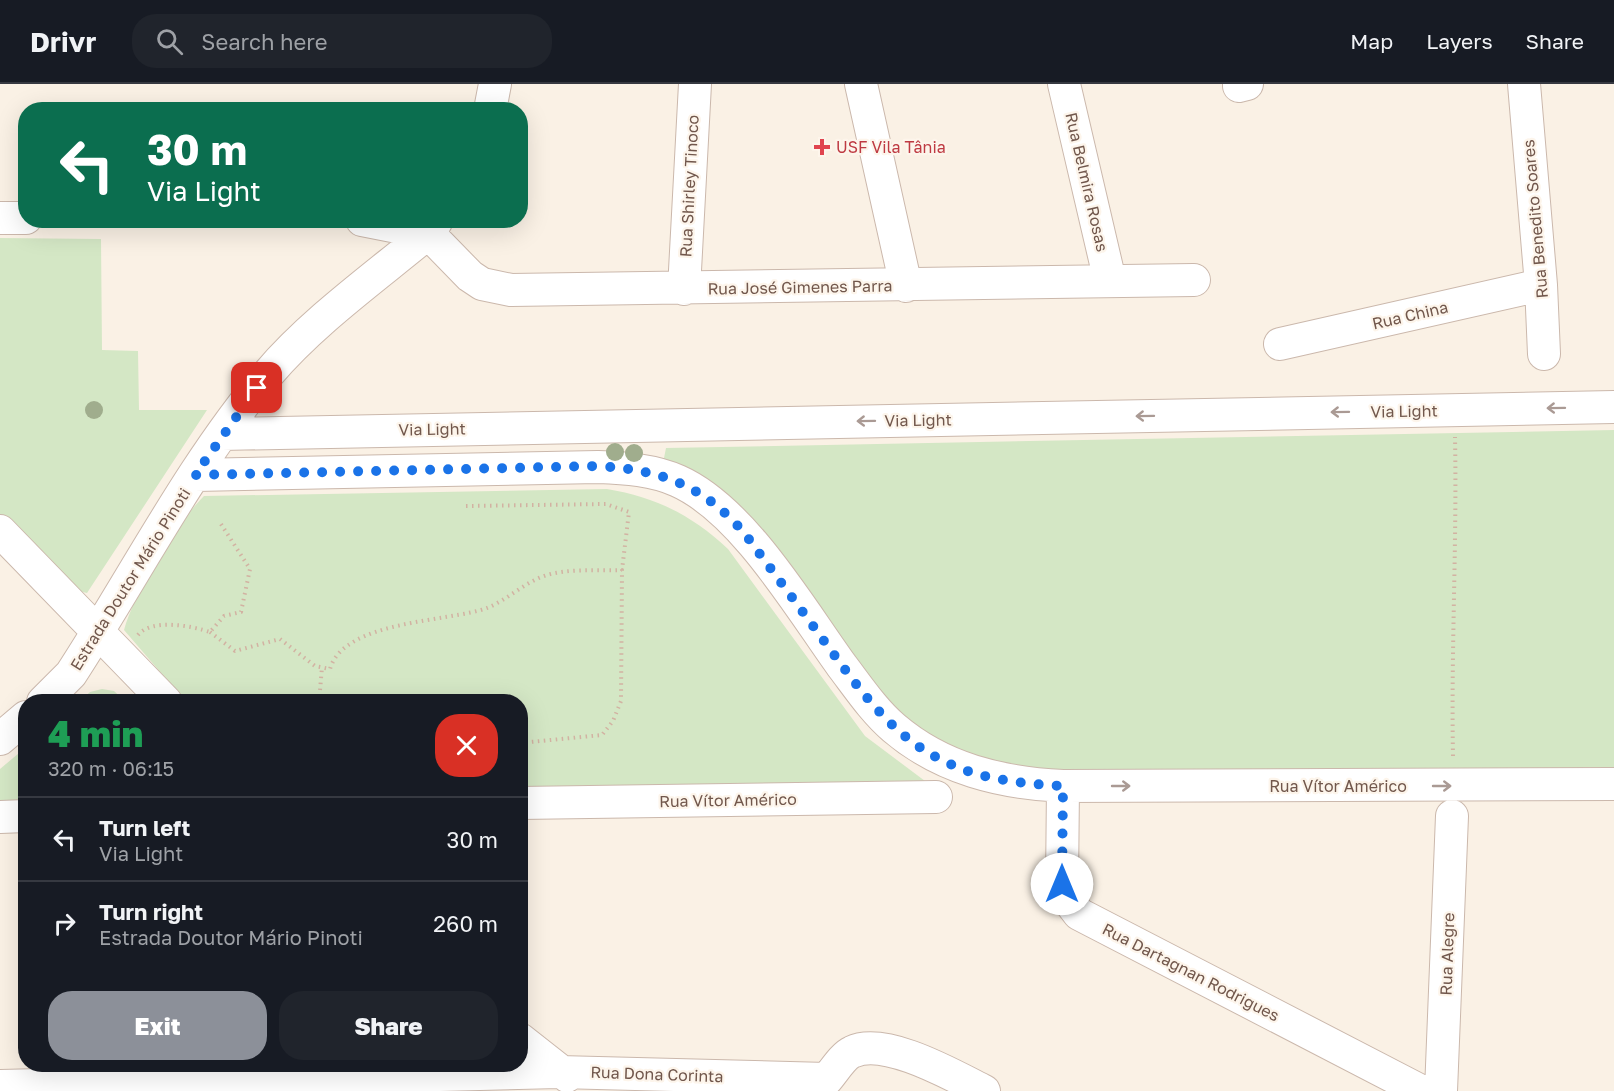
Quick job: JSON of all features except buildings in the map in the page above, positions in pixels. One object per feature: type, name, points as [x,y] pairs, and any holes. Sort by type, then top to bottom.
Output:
[{"type":"street","points":[[492,102],[495,84]]},
{"type":"street","name":"Rua Shirley Tinoco","points":[[684,289],[695,84]]},
{"type":"street","points":[[861,84],[906,286]]},
{"type":"street","name":"Rua Belmira Rosas","points":[[1064,84],[1110,281]]},
{"type":"street","name":"Rua Benedito Soares","points":[[1524,84],[1541,285],[1544,354]]},
{"type":"street","points":[[0,218],[18,218]]},
{"type":"street","name":"Estrada Doutor Mário Pinoti","points":[[51,694],[71,674],[195,475],[222,434],[268,374],[297,344],[432,228]]},
{"type":"street","name":"Rua José Gimenes Parra","points":[[434,228],[470,276],[494,288],[510,290],[1194,280]]},
{"type":"street","name":"Rua China","points":[[1280,344],[1541,285]]},
{"type":"street","name":"Via Light","points":[[222,434],[1614,407]]},
{"type":"street","points":[[195,475],[598,466],[640,471],[678,480],[712,502],[745,534],[861,691],[893,728],[951,765],[1004,779],[1063,786]]},
{"type":"street","points":[[0,531],[158,694]]},
{"type":"street","points":[[0,739],[18,724]]},
{"type":"street","name":"Rua Vítor Américo","points":[[1063,786],[1614,784]]},
{"type":"street","name":"Rua Dartagnan Rodrigues","points":[[1063,786],[1062,884],[1066,897],[1079,914],[1421,1091]]},
{"type":"street","name":"Rua Vítor Américo","points":[[528,803],[936,797]]},
{"type":"street","points":[[0,817],[18,816]]},
{"type":"street","name":"Rua Alegre","points":[[1441,1091],[1452,816]]},
{"type":"street","points":[[528,1046],[560,1072],[595,1091]]},
{"type":"street","name":"Rua Dona Corinta","points":[[0,1086],[560,1072],[825,1085],[850,1053],[861,1049],[879,1049],[904,1055],[984,1091]]},
{"type":"path","points":[[1453,786],[1452,659],[1456,565],[1454,410]]},
{"type":"path","points":[[466,506],[606,504],[629,512],[622,570],[621,701],[614,721],[602,735],[528,742]]},
{"type":"path","points":[[210,632],[224,616],[241,612],[250,569],[219,521]]},
{"type":"path","points":[[123,658],[139,633],[146,628],[193,626],[210,632],[235,651],[280,639],[315,666],[330,669],[333,657],[350,645],[381,630],[422,619],[487,608],[545,575],[622,570]]},
{"type":"path","points":[[320,694],[322,667]]},
{"type":"green space","points":[[0,238],[101,239],[102,350],[138,351],[139,410],[207,410],[87,593],[75,590],[0,518]]},
{"type":"green space","points":[[1614,430],[1614,767],[1586,767],[1532,780],[1004,778],[893,722],[775,558],[662,468],[666,448]]},
{"type":"green space","points":[[607,489],[625,492],[657,503],[701,526],[728,549],[865,736],[925,781],[528,790],[528,694],[179,694],[124,630],[137,596],[157,559],[180,524],[204,496]]},
{"type":"green space","points":[[102,689],[114,691],[117,694],[88,694]]},
{"type":"green space","points":[[18,754],[18,800],[0,801],[0,769]]},
{"type":"place","name":"USF Vila Tânia","points":[[822,147]]},
{"type":"route","points":[[257,388],[222,434],[195,475],[598,466],[661,475],[678,480],[694,489],[731,517],[867,699],[893,728],[951,765],[968,771],[1022,783],[1063,786],[1062,884]]}]
